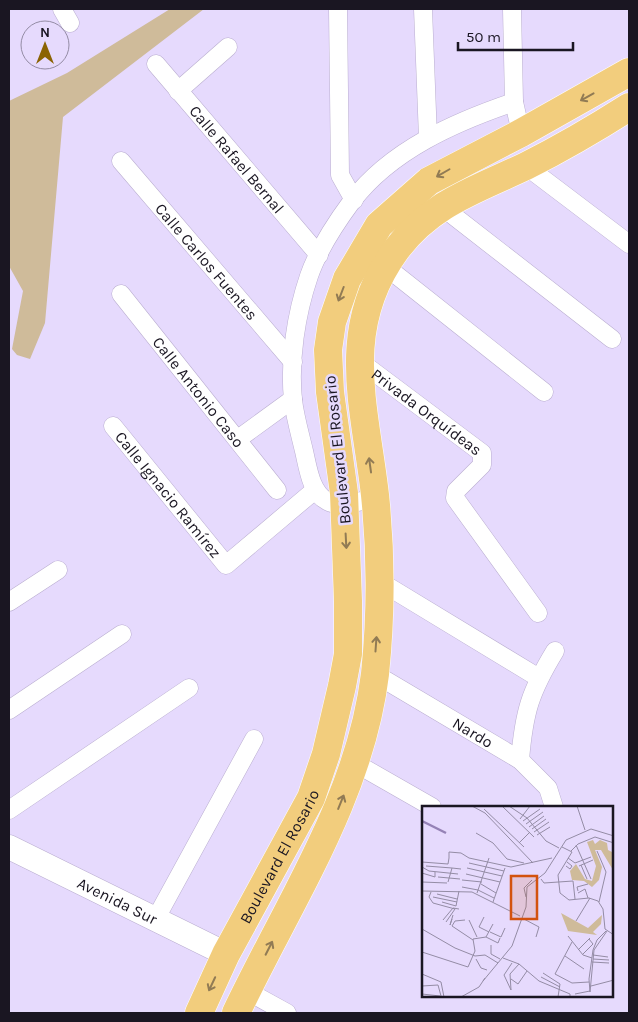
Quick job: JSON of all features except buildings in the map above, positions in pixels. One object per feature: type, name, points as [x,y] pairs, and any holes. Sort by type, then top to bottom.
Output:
[{"type":"main road","name":"Boulevard El Rosario","points":[[198,1013],[226,954],[311,798],[326,754],[348,654],[344,506],[330,392],[328,350],[332,322],[354,266],[379,225],[416,191],[451,168],[521,133],[629,72]]},
{"type":"main road","name":"Boulevard El Rosario","points":[[242,1002],[341,804],[355,763],[374,674],[379,581],[375,497],[360,393],[358,360],[365,311],[372,290],[385,266],[407,236],[441,206],[526,166],[590,132],[629,107]]},
{"type":"street","points":[[338,9],[340,175],[354,200]]},
{"type":"street","points":[[423,9],[428,138]]},
{"type":"street","points":[[512,9],[514,102],[521,133]]},
{"type":"street","points":[[178,91],[228,47]]},
{"type":"street","name":"Calle Rafael Bernal","points":[[156,64],[318,255]]},
{"type":"street","points":[[375,497],[344,506],[327,501],[315,490],[306,462],[293,399],[293,362],[299,315],[309,276],[318,255],[354,200],[394,161],[428,138],[458,123],[514,102]]},
{"type":"street","name":"Calle Carlos Fuentes","points":[[121,161],[293,362]]},
{"type":"street","points":[[526,166],[629,244]]},
{"type":"street","points":[[441,206],[612,339]]},
{"type":"street","points":[[385,266],[544,392]]},
{"type":"street","name":"Calle Antonio Caso","points":[[121,294],[277,490]]},
{"type":"street","name":"Privada Orquídeas","points":[[358,360],[482,453],[482,465],[456,491],[455,498],[538,613]]},
{"type":"street","points":[[238,439],[293,399]]},
{"type":"street","name":"Calle Ignacio Ramírez","points":[[113,426],[226,565],[315,490]]},
{"type":"street","points":[[9,602],[58,570]]},
{"type":"street","points":[[379,581],[539,678]]},
{"type":"street","points":[[9,710],[122,634]]},
{"type":"street","points":[[520,760],[526,710],[539,678],[555,651]]},
{"type":"street","name":"Nardo","points":[[374,674],[520,760],[548,788],[554,806]]},
{"type":"street","points":[[9,810],[189,688]]},
{"type":"street","points":[[155,920],[254,740]]},
{"type":"street","points":[[355,763],[430,806]]},
{"type":"street","name":"Avenida Sur","points":[[9,847],[226,954]]},
{"type":"street","points":[[242,1002],[287,1013]]},
{"type":"shaded area","points":[[170,9],[204,9],[63,117],[45,323],[30,359],[17,355],[12,349],[23,291],[9,266],[9,101],[67,73]]}]
